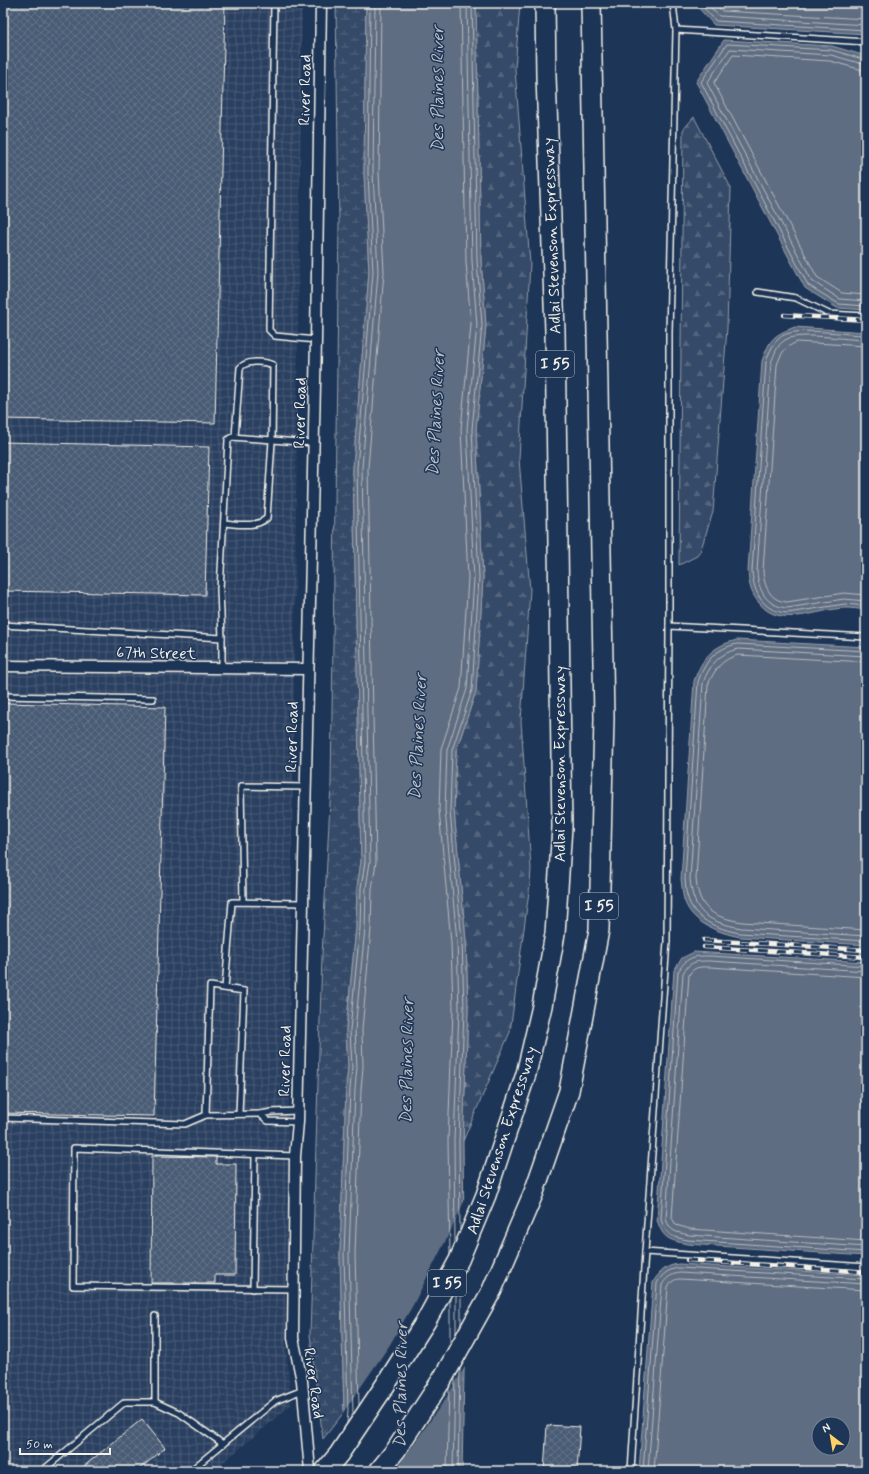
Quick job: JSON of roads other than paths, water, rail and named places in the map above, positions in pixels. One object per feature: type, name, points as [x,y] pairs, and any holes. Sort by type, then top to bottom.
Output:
[{"type":"highway","name":"Adlai Stevenson Expressway","points":[[325,1471],[339,1454],[384,1388],[426,1321],[460,1260],[486,1195],[526,1074],[542,1006],[554,934],[562,827],[555,331],[546,76],[545,3]]},
{"type":"highway","name":"I 55","points":[[379,1471],[396,1450],[443,1378],[492,1290],[534,1192],[569,1091],[599,930],[604,718],[591,3]]},
{"type":"street","name":"River Road","points":[[310,1471],[303,1390],[293,1338],[316,340],[321,3]]},
{"type":"street","name":"67th Street","points":[[3,666],[308,669]]},
{"type":"lane","points":[[274,3],[269,330],[275,336],[316,340]]},
{"type":"lane","points":[[631,1471],[667,941],[669,333],[676,30],[673,3]]},
{"type":"lane","points":[[676,30],[866,42]]},
{"type":"lane","points":[[758,292],[796,298],[829,314],[866,316]]},
{"type":"lane","points":[[224,523],[256,524],[267,518],[272,440],[273,365],[267,362],[246,363],[240,368],[235,437]]},
{"type":"lane","points":[[222,668],[220,590],[228,440],[235,437],[313,443]]},
{"type":"lane","points":[[3,625],[222,638]]},
{"type":"lane","points":[[669,626],[866,638]]},
{"type":"lane","points":[[3,696],[153,699]]},
{"type":"lane","points":[[243,902],[241,786],[305,787]]},
{"type":"lane","points":[[225,988],[232,902],[303,903]]},
{"type":"lane","points":[[206,1115],[210,986],[244,991],[239,1114]]},
{"type":"lane","points":[[3,1118],[185,1124],[206,1115],[260,1114],[298,1111]]},
{"type":"lane","points":[[260,1114],[268,1121],[298,1122]]},
{"type":"lane","points":[[294,1290],[73,1286],[74,1148],[296,1156]]},
{"type":"lane","points":[[253,1289],[255,1155]]},
{"type":"lane","points":[[645,1252],[866,1267]]},
{"type":"lane","points":[[155,1316],[155,1402]]},
{"type":"lane","points":[[190,1471],[275,1401],[303,1390]]},
{"type":"lane","points":[[42,1471],[125,1402],[155,1402],[179,1413],[222,1444]]},
{"type":"water","name":"Des Plaines River","points":[[366,3],[476,3],[481,261],[486,325],[476,429],[483,578],[476,691],[456,751],[454,811],[466,941],[468,1010],[463,1141],[465,1324],[462,1471],[339,1471],[344,1412],[340,1254],[348,1067],[346,1030],[356,928],[357,887],[361,862],[353,468],[369,272],[364,173]]},
{"type":"water","points":[[694,3],[866,3],[866,34],[714,25]]},
{"type":"water","points":[[724,40],[832,46],[866,56],[866,310],[837,308],[805,288],[696,82]]},
{"type":"water","points":[[795,327],[866,332],[866,610],[845,608],[800,616],[789,617],[778,615],[768,611],[760,604],[754,597],[750,585],[748,571],[762,361],[767,348],[773,339],[777,335]]},
{"type":"water","points":[[737,640],[866,647],[866,945],[740,937],[713,929],[704,924],[697,919],[686,904],[681,879],[694,681],[697,673],[709,654],[721,646]]},
{"type":"water","points":[[694,952],[866,962],[866,1256],[687,1244],[671,1240],[664,1235],[657,1220],[674,970],[682,958]]},
{"type":"water","points":[[679,1264],[866,1275],[866,1471],[639,1471],[653,1282],[664,1269]]},
{"type":"railway","points":[[784,315],[866,320]]},
{"type":"railway","points":[[704,940],[866,950]]},
{"type":"railway","points":[[704,947],[866,957]]},
{"type":"railway","points":[[687,1260],[866,1272]]}]
